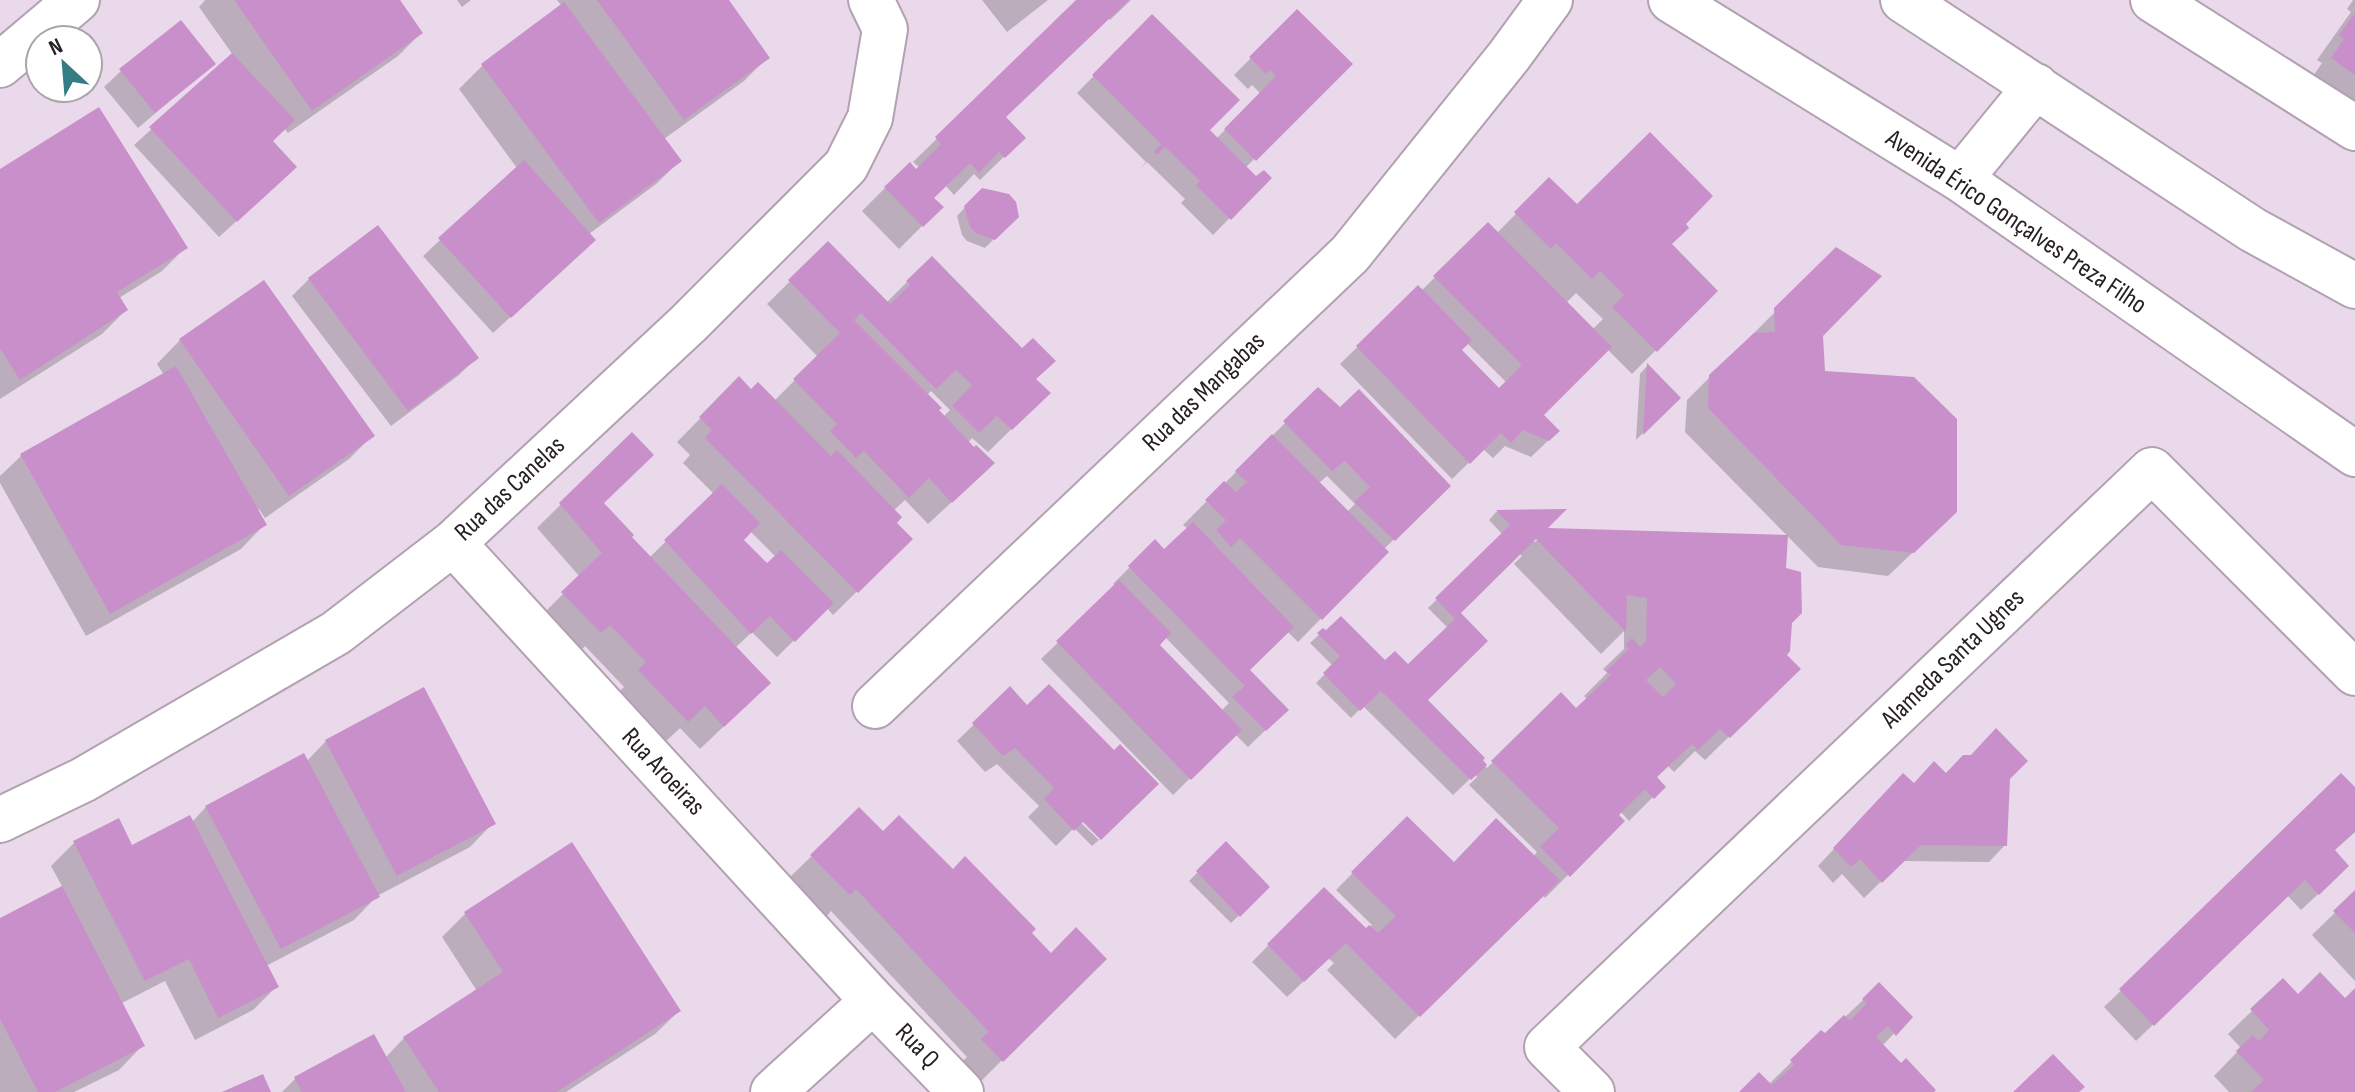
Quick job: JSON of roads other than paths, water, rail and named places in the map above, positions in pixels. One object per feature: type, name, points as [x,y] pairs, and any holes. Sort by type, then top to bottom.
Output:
[{"type":"street","points":[[0,65],[77,0]]},
{"type":"street","name":"Rua das Mangabas","points":[[875,706],[1350,254],[1509,56],[1550,0]]},
{"type":"street","name":"Avenida Érico Gonçalves Preza Filho","points":[[1671,0],[1960,179],[2355,454]]},
{"type":"street","points":[[1903,0],[2253,230],[2355,286]]},
{"type":"street","points":[[2153,0],[2355,128]]},
{"type":"street","name":"Rua das Canelas","points":[[0,820],[83,780],[336,633],[453,543],[688,324],[846,166],[870,118],[878,14]]},
{"type":"street","points":[[1960,179],[2036,86]]},
{"type":"street","name":"Alameda Santa Ugnes","points":[[1592,1092],[1547,1047],[2152,470],[2355,673]]},
{"type":"street","name":"Rua Aroeiras","points":[[453,543],[873,1001]]},
{"type":"street","points":[[773,1092],[873,1001]]},
{"type":"street","name":"Rua Q","points":[[873,1001],[961,1092]]}]
